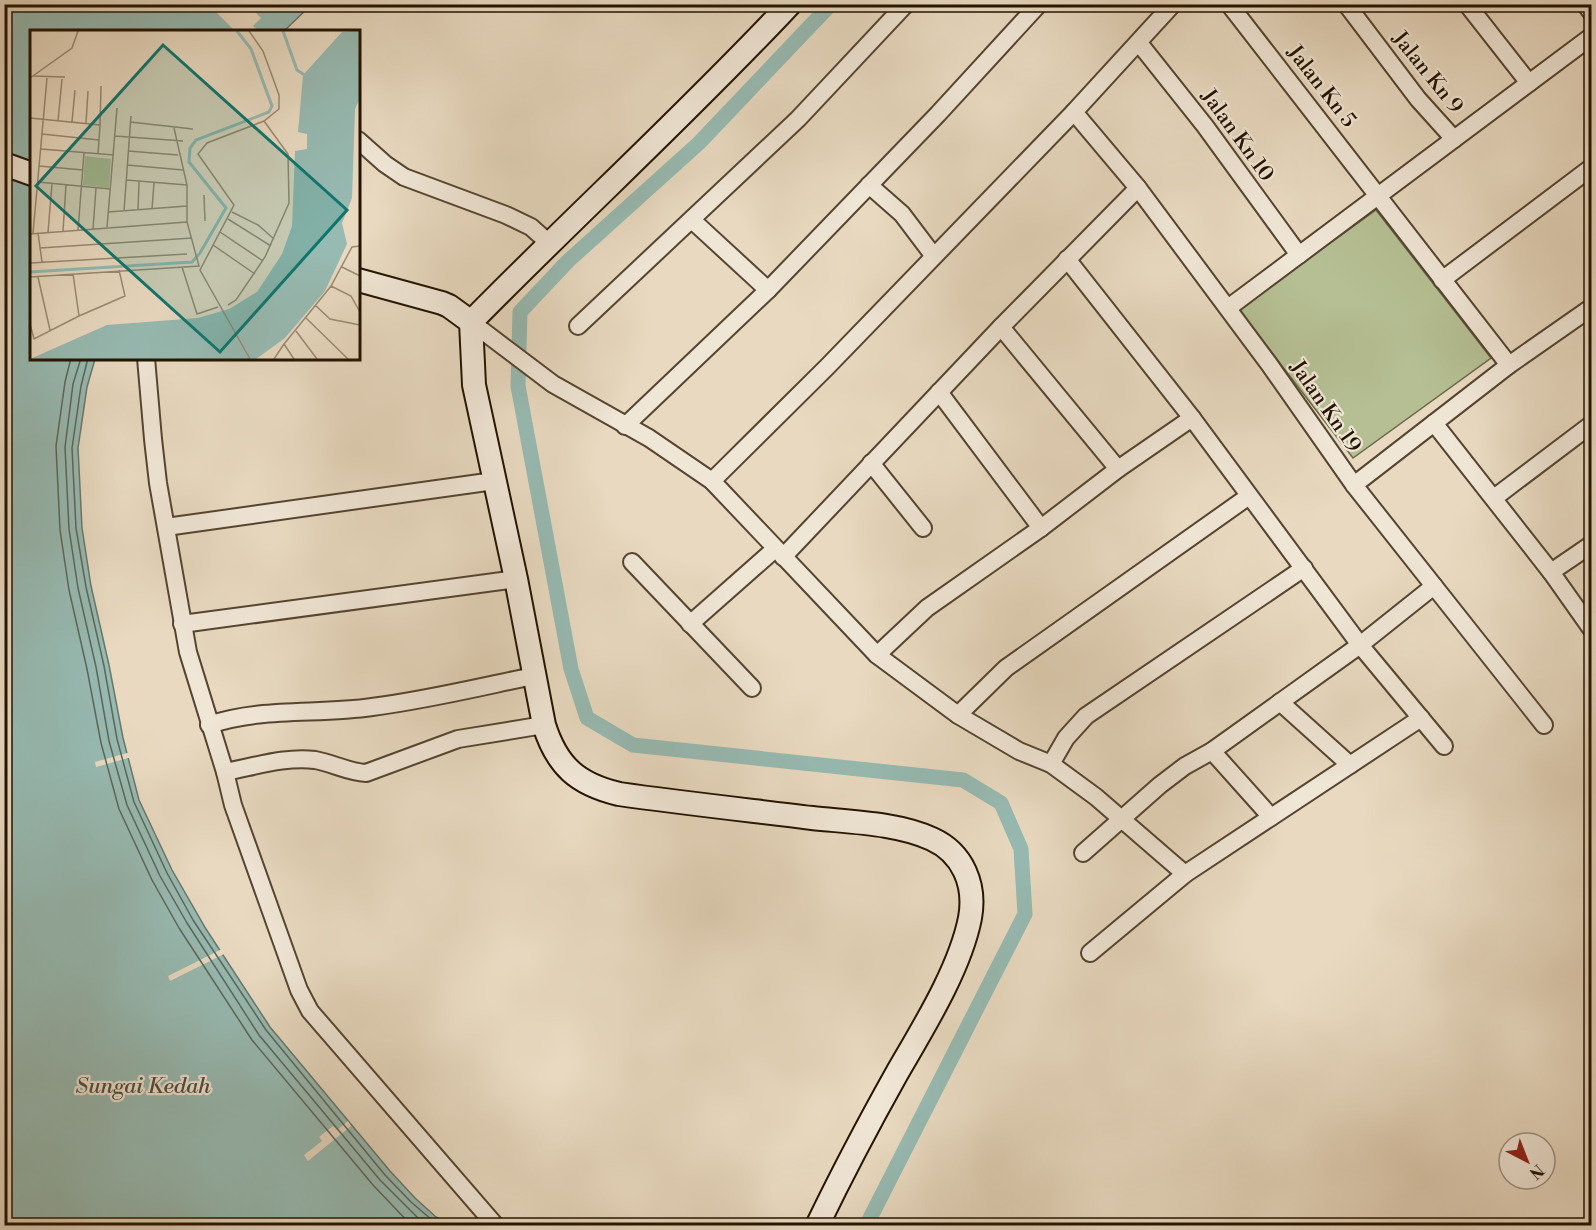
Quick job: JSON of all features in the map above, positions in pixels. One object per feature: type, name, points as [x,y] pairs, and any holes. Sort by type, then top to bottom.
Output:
[{"type":"main road","points":[[790,4],[716,83],[549,243],[478,328],[474,384],[516,579],[544,725],[551,745],[563,765],[582,781],[597,789],[650,799],[892,828],[932,839],[945,846],[963,864],[971,893],[970,918],[951,971],[928,1019],[855,1148],[817,1226]]},
{"type":"main road","points":[[4,164],[30,173]]},
{"type":"main road","points":[[360,281],[449,306],[478,328]]},
{"type":"street","points":[[578,326],[818,99],[906,4]]},
{"type":"street","points":[[625,426],[768,290],[1039,4]]},
{"type":"street","points":[[712,481],[827,367],[1074,112],[1173,4]]},
{"type":"street","name":"Jalan Kn 5","points":[[1229,4],[1509,365]]},
{"type":"street","name":"Jalan Kn 9","points":[[1346,4],[1418,99],[1454,138]]},
{"type":"street","points":[[1467,4],[1529,83]]},
{"type":"street","points":[[1586,4],[1592,13]]},
{"type":"street","points":[[1228,308],[1592,36]]},
{"type":"street","name":"Jalan Kn 10","points":[[1139,43],[1205,126],[1299,255]]},
{"type":"street","name":"Jalan Kn 19","points":[[1074,112],[1138,188],[1269,364],[1354,485],[1544,725]]},
{"type":"street","points":[[360,142],[404,177],[506,215],[531,227],[549,243]]},
{"type":"street","points":[[1442,280],[1592,167]]},
{"type":"street","points":[[869,185],[902,214],[933,255]]},
{"type":"street","points":[[690,624],[779,553],[1138,188]]},
{"type":"street","points":[[692,220],[768,290]]},
{"type":"street","points":[[1067,259],[1192,418],[1360,645],[1444,747]]},
{"type":"street","points":[[1354,485],[1509,365],[1592,307]]},
{"type":"street","points":[[1001,327],[1118,469]]},
{"type":"street","points":[[478,328],[553,384],[685,460],[712,481],[877,655],[958,715],[1019,751],[1051,764],[1096,797],[1185,874]]},
{"type":"street","points":[[147,360],[153,439],[188,652],[233,805],[294,975],[307,1005],[331,1036],[496,1226]]},
{"type":"street","points":[[939,392],[1041,528]]},
{"type":"street","points":[[877,655],[927,608],[1192,418]]},
{"type":"street","points":[[1434,423],[1551,572],[1592,630]]},
{"type":"street","points":[[1494,498],[1592,424]]},
{"type":"street","points":[[870,463],[923,528]]},
{"type":"street","points":[[166,527],[494,481]]},
{"type":"street","points":[[958,715],[1006,668],[1248,496]]},
{"type":"street","points":[[1551,572],[1592,544]]},
{"type":"street","points":[[632,562],[752,688]]},
{"type":"street","points":[[1051,764],[1066,738],[1086,716],[1191,647],[1304,568]]},
{"type":"street","points":[[182,624],[516,579]]},
{"type":"street","points":[[1083,854],[1160,785],[1185,766],[1212,751],[1360,645],[1434,586]]},
{"type":"street","points":[[209,725],[248,715],[370,707],[447,695],[534,675]]},
{"type":"street","points":[[1280,702],[1350,765]]},
{"type":"street","points":[[1090,953],[1185,874],[1421,718]]},
{"type":"street","points":[[225,772],[290,760],[314,760],[352,772],[366,773],[450,741],[544,725]]},
{"type":"street","points":[[1212,751],[1271,817]]},
{"type":"green space","points":[[1376,210],[1491,358],[1353,458],[1238,309]]},
{"type":"water","name":"Sungai Kedah","points":[[5,5],[311,5],[285,30],[30,30],[30,360],[95,360],[87,387],[78,448],[82,528],[91,586],[123,738],[139,800],[172,870],[206,929],[270,1027],[390,1171],[436,1217],[450,1225],[5,1226]]},
{"type":"pier","points":[[226,4],[248,5],[261,18],[253,26],[257,30],[234,30],[217,13]]},
{"type":"pier","points":[[131,752],[132,757],[96,767],[95,762]]},
{"type":"pier","points":[[222,949],[226,953],[170,981],[168,976]]},
{"type":"pier","points":[[348,1121],[351,1126],[308,1161],[304,1155],[322,1141],[319,1137],[333,1126],[337,1130]]},
{"type":"waterway","points":[[831,4],[699,143],[568,261],[520,312],[518,386],[571,669],[587,718],[633,745],[963,780],[1001,803],[1021,849],[1025,914],[866,1226]]}]
